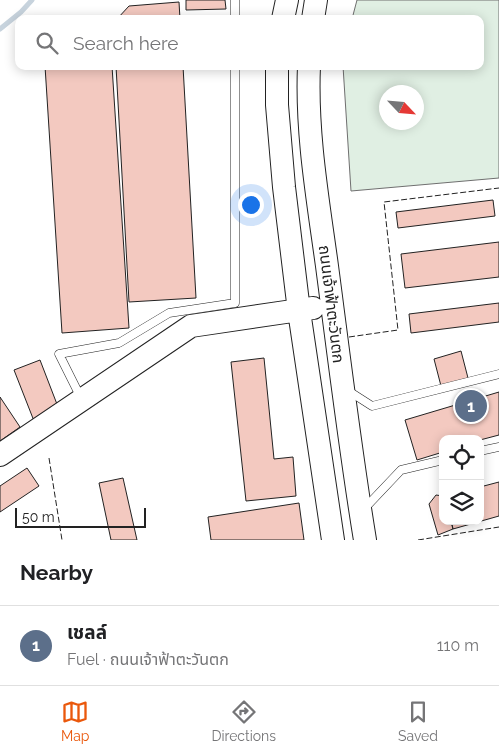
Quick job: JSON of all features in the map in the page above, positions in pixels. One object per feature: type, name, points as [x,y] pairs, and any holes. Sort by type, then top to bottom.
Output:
[{"type":"main road","points":[[284,15],[287,0]]},
{"type":"main road","points":[[313,15],[316,0]]},
{"type":"main road","name":"ถนนเจ้าฟ้าตะวันตก","points":[[277,70],[279,138],[299,311],[333,540]]},
{"type":"main road","name":"ถนนเจ้าฟ้าตะวันตก","points":[[309,70],[310,138],[365,540]]},
{"type":"main road","points":[[0,455],[191,326],[332,306]]},
{"type":"lane","points":[[235,0],[235,15]]},
{"type":"lane","points":[[83,399],[59,354],[118,343],[169,313],[235,303],[235,70]]},
{"type":"lane","points":[[343,387],[372,406],[499,374]]},
{"type":"lane","points":[[484,450],[499,447]]},
{"type":"lane","points":[[361,512],[401,470],[439,461]]},
{"type":"green space","points":[[357,0],[499,0],[499,178],[351,191],[343,70],[484,70],[484,15],[353,15]]},
{"type":"building","points":[[186,0],[225,0],[226,9],[186,10]]},
{"type":"building","points":[[179,2],[180,15],[121,15],[129,6]]},
{"type":"building","points":[[45,70],[112,70],[129,328],[62,333]]},
{"type":"building","points":[[116,70],[183,70],[196,298],[129,302]]},
{"type":"building","points":[[493,200],[495,216],[398,228],[396,212]]},
{"type":"building","points":[[499,242],[499,277],[405,288],[401,254]]},
{"type":"building","points":[[499,303],[499,322],[411,333],[409,314]]},
{"type":"building","points":[[461,351],[468,378],[441,386],[434,359]]},
{"type":"building","points":[[264,358],[274,459],[293,457],[296,496],[246,501],[231,362]]},
{"type":"building","points":[[40,360],[60,412],[34,421],[14,370]]},
{"type":"building","points":[[499,392],[499,435],[484,439],[484,435],[439,435],[439,453],[417,460],[405,420]]},
{"type":"building","points":[[0,397],[20,427],[0,441]]},
{"type":"building","points":[[27,468],[39,486],[0,512],[0,486]]},
{"type":"building","points":[[123,478],[137,540],[111,540],[99,483]]},
{"type":"building","points":[[499,482],[499,516],[484,520],[484,486]]},
{"type":"building","points":[[436,495],[439,495],[439,525],[452,525],[453,529],[438,535],[429,504]]},
{"type":"building","points":[[299,503],[304,540],[211,540],[208,517]]},
{"type":"building","points":[[452,525],[467,525],[453,529]]},
{"type":"waterway","points":[[17,15],[32,0]]},
{"type":"waterway","points":[[0,29],[15,17]]},
{"type":"fence","points":[[349,337],[398,330],[384,202],[499,188]]},
{"type":"fence","points":[[49,458],[62,540]]},
{"type":"fence","points":[[418,540],[499,527]]},
{"type":"place","name":"เชลล์","points":[[471,406]]}]
